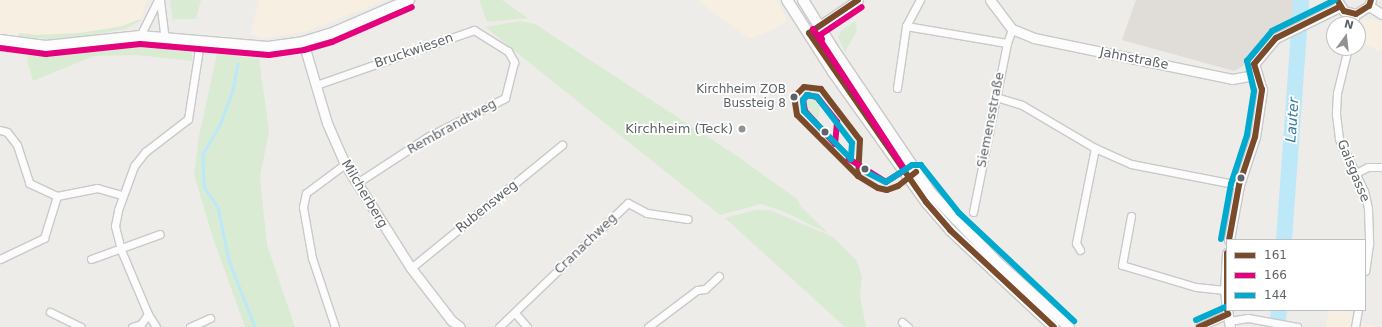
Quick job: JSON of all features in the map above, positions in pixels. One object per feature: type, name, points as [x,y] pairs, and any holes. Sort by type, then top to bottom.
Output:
[{"type":"main road","points":[[0,40],[46,46],[140,36],[268,47],[303,42],[330,34],[409,0]]},
{"type":"main road","points":[[787,0],[833,72],[926,202],[950,230],[1054,327]]},
{"type":"main road","points":[[803,0],[820,25],[832,47],[931,193],[986,251],[1069,327]]},
{"type":"street","points":[[140,36],[159,0]]},
{"type":"street","points":[[159,0],[166,38]]},
{"type":"street","points":[[809,33],[858,0]]},
{"type":"street","points":[[897,88],[906,26],[920,0]]},
{"type":"street","points":[[990,0],[1012,29]]},
{"type":"street","points":[[1229,239],[1239,185],[1255,137],[1262,90],[1254,64],[1268,45],[1292,30],[1308,23],[1338,3],[1344,11],[1356,14],[1370,3],[1382,14]]},
{"type":"street","points":[[906,26],[1007,43]]},
{"type":"street","name":"Siemensstraße","points":[[973,212],[1007,43],[1012,29]]},
{"type":"street","name":"Jahnstraße","points":[[1012,29],[1034,38],[1232,79],[1249,76],[1256,72]]},
{"type":"street","name":"Bruckwiesen","points":[[316,85],[474,30],[508,50]]},
{"type":"street","points":[[156,327],[148,314],[121,250],[115,226],[122,195],[134,166],[144,152],[188,119],[200,42]]},
{"type":"street","name":"Milcherberg","points":[[303,42],[327,123],[345,164],[356,184],[411,268],[451,320],[460,327]]},
{"type":"street","name":"Rembrandtweg","points":[[356,184],[429,136],[505,98],[514,62],[508,50]]},
{"type":"street","name":"Gaisgasse","points":[[1346,56],[1337,93],[1336,114],[1339,138],[1364,191],[1369,215],[1369,244],[1366,264]]},
{"type":"street","points":[[996,97],[1022,105],[1096,148],[1131,164],[1239,185]]},
{"type":"street","points":[[0,130],[7,132],[16,145],[29,183],[58,196],[97,188],[122,195]]},
{"type":"street","name":"Rubensweg","points":[[411,268],[562,145]]},
{"type":"street","points":[[1080,250],[1076,243],[1096,148]]},
{"type":"street","points":[[335,327],[312,258],[303,207],[306,193],[345,164]]},
{"type":"street","points":[[1356,173],[1368,167],[1382,167]]},
{"type":"street","points":[[0,259],[44,238],[58,196]]},
{"type":"street","name":"Cranachweg","points":[[499,327],[628,203],[648,213],[688,219]]},
{"type":"street","points":[[1131,216],[1122,265],[1196,287],[1225,290]]},
{"type":"street","points":[[92,259],[121,250],[160,234]]},
{"type":"street","points":[[1226,271],[1226,299]]},
{"type":"street","points":[[648,327],[697,290],[705,289],[718,276]]},
{"type":"street","points":[[1355,327],[1358,311]]},
{"type":"street","points":[[50,312],[81,327]]},
{"type":"street","points":[[515,313],[527,327]]},
{"type":"street","points":[[132,327],[141,324],[148,314]]},
{"type":"street","points":[[1199,327],[1228,316],[1297,327]]},
{"type":"street","points":[[190,327],[210,318]]},
{"type":"shaded area","points":[[0,0],[147,0],[142,17],[127,26],[87,35],[44,39],[0,52]]},
{"type":"shaded area","points":[[259,0],[386,0],[308,31],[262,39],[251,34]]},
{"type":"shaded area","points":[[697,0],[777,0],[787,20],[770,31],[750,39]]},
{"type":"shaded area","points":[[1136,0],[1297,0],[1299,20],[1269,36],[1242,67],[1234,71],[1122,40]]},
{"type":"shaded area","points":[[1373,19],[1382,23],[1382,51],[1366,45],[1366,20]]},
{"type":"shaded area","points":[[1329,311],[1344,311],[1359,312],[1358,322],[1377,327],[1326,327]]},
{"type":"green space","points":[[170,0],[201,0],[196,19],[174,19],[173,23]]},
{"type":"green space","points":[[479,0],[502,0],[528,18],[487,22]]},
{"type":"green space","points":[[137,20],[142,20],[125,29],[85,36],[52,39],[18,37],[19,33],[36,35],[80,33],[123,26]]},
{"type":"green space","points":[[520,21],[535,24],[737,156],[797,199],[802,208],[828,233],[780,210],[761,204],[720,215],[485,27]]},
{"type":"green space","points":[[855,21],[857,30],[845,52],[838,37],[843,29]]},
{"type":"green space","points":[[135,46],[192,50],[192,61],[137,55],[94,56],[33,81],[27,60],[28,54],[52,55]]},
{"type":"green space","points":[[217,54],[259,59],[269,131],[260,177],[267,245],[295,327],[245,327],[214,241],[194,175],[199,136]]},
{"type":"green space","points":[[807,96],[816,96],[820,102],[818,126],[802,106]]},
{"type":"green space","points":[[756,210],[770,210],[833,237],[857,261],[862,277],[860,296],[866,327],[845,327],[725,218]]},
{"type":"waterway","name":"Lauter","points":[[1284,239],[1301,0]]},
{"type":"waterway","points":[[238,64],[233,90],[220,125],[203,154],[204,187],[218,207],[229,260],[255,327]]},
{"type":"waterway","name":"Lauter","points":[[1277,327],[1279,311]]},
{"type":"transit line","name":"161","points":[[858,0],[809,33],[926,202],[950,230],[1054,327]]},
{"type":"transit line","name":"144","points":[[1221,239],[1231,184],[1247,135],[1254,91],[1247,61],[1272,31],[1335,0]]},
{"type":"transit line","name":"161","points":[[1337,0],[1344,11],[1356,14],[1369,6],[1371,0]]},
{"type":"transit line","name":"166","points":[[0,48],[46,54],[140,44],[269,55],[304,50],[332,42],[412,7]]},
{"type":"transit line","name":"166","points":[[822,39],[820,35],[862,7]]},
{"type":"transit line","name":"161","points":[[1229,239],[1239,185],[1255,137],[1262,90],[1254,64],[1276,38],[1339,7]]},
{"type":"transit line","name":"166","points":[[813,29],[905,170],[886,182],[849,159]]},
{"type":"transit line","name":"161","points":[[804,87],[821,89],[860,140],[858,176],[797,115],[794,97],[804,87]]},
{"type":"transit line","name":"166","points":[[807,95],[817,97],[837,122],[835,144],[805,111],[803,100],[807,95]]},
{"type":"transit line","name":"144","points":[[807,95],[817,97],[852,143],[851,159],[804,111],[803,100],[807,95]]},
{"type":"transit line","name":"144","points":[[866,172],[886,182],[912,165],[921,165],[959,213],[1074,321]]},
{"type":"transit line","name":"161","points":[[858,176],[878,188],[887,190],[898,186],[916,172]]},
{"type":"transit line","name":"144","points":[[1196,320],[1225,307]]},
{"type":"transit line","name":"161","points":[[1199,327],[1228,314]]},
{"type":"place","name":"Kirchheim ZOB Bussteig 8","points":[[794,97]]},
{"type":"place","name":"Kirchheim (Teck)","points":[[742,129]]}]
